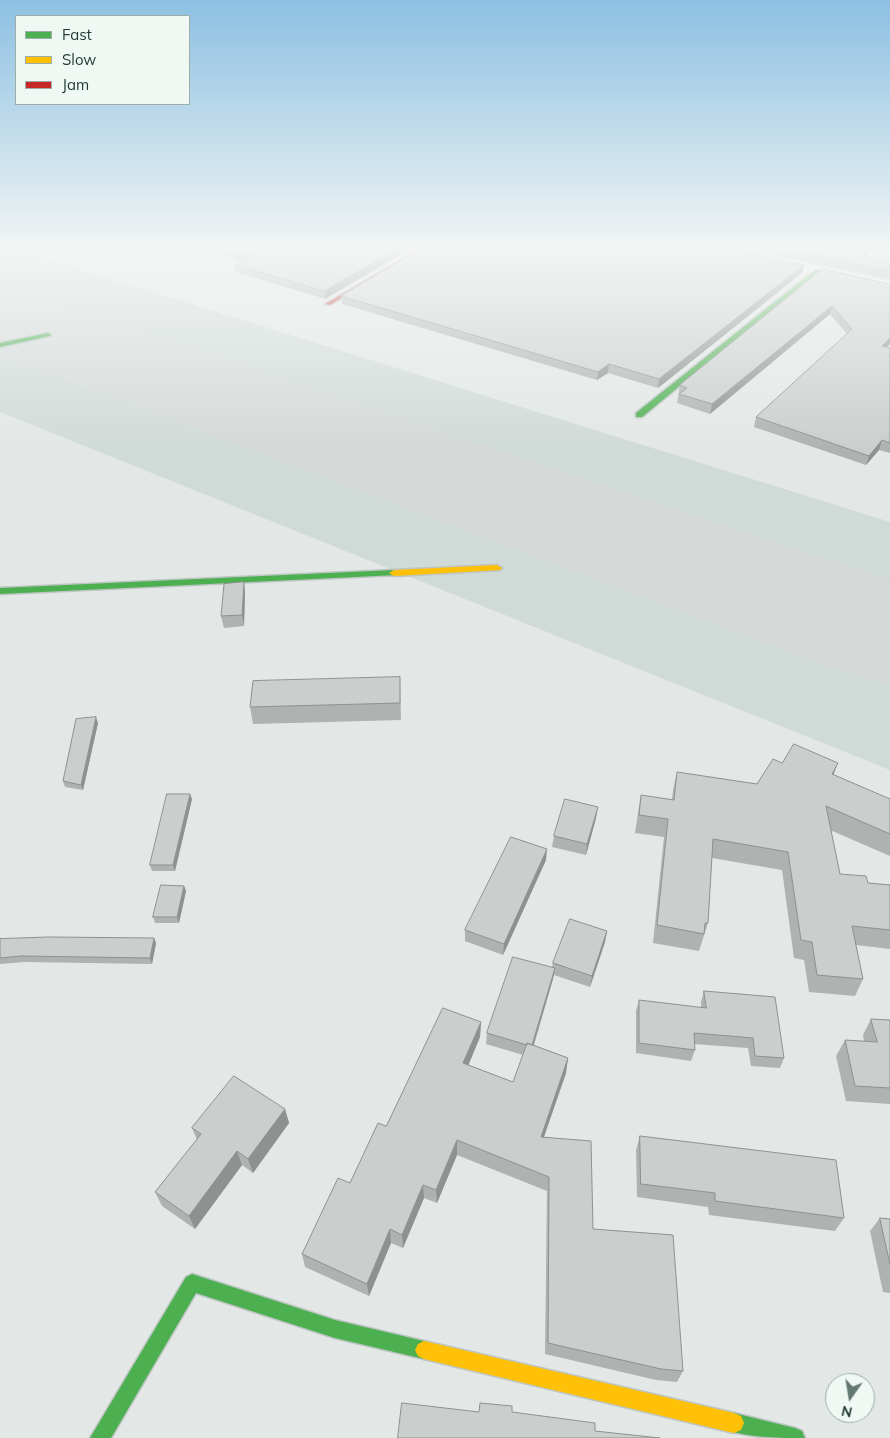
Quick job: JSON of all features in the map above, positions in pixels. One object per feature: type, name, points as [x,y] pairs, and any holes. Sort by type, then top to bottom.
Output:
[{"type":"street","points":[[638,416],[761,316]]},
{"type":"street","points":[[0,345],[48,336]]},
{"type":"street","points":[[0,591],[497,568]]},
{"type":"street","points":[[100,1438],[192,1284],[335,1329],[795,1438]]},
{"type":"shaded area","points":[[0,316],[230,316],[890,522],[890,770],[0,412]]},
{"type":"building","points":[[409,316],[739,316],[659,379],[609,364],[598,372]]},
{"type":"building","points":[[765,316],[820,316],[712,404],[679,394],[687,388],[680,385]]},
{"type":"building","points":[[841,316],[890,316],[890,338],[882,346],[890,348],[890,443],[882,440],[869,456],[756,417],[852,329]]},
{"type":"building","points":[[244,582],[242,615],[221,616],[224,584]]},
{"type":"building","points":[[400,677],[400,703],[250,707],[253,681]]},
{"type":"building","points":[[96,717],[81,785],[63,781],[76,719]]},
{"type":"building","points":[[794,744],[838,763],[832,774],[890,799],[890,834],[826,806],[840,874],[866,876],[868,883],[890,885],[890,930],[852,926],[863,979],[817,975],[812,942],[801,940],[788,852],[713,839],[708,923],[705,923],[704,934],[657,925],[668,819],[639,815],[641,795],[674,800],[677,772],[757,784],[773,759],[782,763]]},
{"type":"building","points":[[167,794],[190,794],[173,865],[150,865]]},
{"type":"building","points":[[565,799],[598,807],[587,844],[554,836]]},
{"type":"building","points":[[511,837],[547,849],[504,944],[465,930]]},
{"type":"building","points":[[161,885],[184,886],[177,917],[153,917]]},
{"type":"building","points":[[570,919],[607,931],[592,976],[553,963]]},
{"type":"building","points":[[49,937],[154,938],[150,958],[22,956],[0,958],[0,939]]},
{"type":"building","points":[[513,957],[555,968],[532,1045],[487,1033]]},
{"type":"building","points":[[704,991],[775,997],[784,1058],[755,1056],[753,1038],[694,1033],[695,1050],[639,1043],[639,1000],[706,1008]]},
{"type":"building","points":[[443,1008],[481,1022],[463,1063],[513,1082],[527,1043],[568,1058],[541,1137],[591,1141],[593,1229],[673,1235],[683,1371],[661,1369],[548,1343],[549,1177],[457,1140],[436,1190],[423,1185],[402,1235],[390,1229],[367,1284],[302,1254],[338,1178],[350,1183],[378,1123],[386,1126]]},
{"type":"building","points":[[871,1019],[890,1020],[890,1088],[855,1086],[845,1040],[877,1042]]},
{"type":"building","points":[[234,1076],[285,1109],[248,1159],[237,1151],[189,1216],[155,1192],[201,1134],[192,1128]]},
{"type":"building","points":[[640,1136],[836,1160],[844,1218],[715,1201],[715,1193],[641,1184]]},
{"type":"building","points":[[880,1218],[890,1219],[890,1264]]},
{"type":"building","points":[[402,1403],[479,1412],[480,1403],[512,1406],[512,1412],[595,1423],[595,1431],[660,1438],[398,1438]]},
{"type":"runway","points":[[0,319],[890,634]]},
{"type":"traffic: fast","points":[[639,415],[761,316]]},
{"type":"traffic: fast","points":[[0,345],[48,335]]},
{"type":"traffic: fast","points":[[0,591],[394,573]]},
{"type":"traffic: fast","points":[[100,1438],[192,1283],[335,1329],[424,1350]]},
{"type":"traffic: fast","points":[[734,1423],[795,1438]]},
{"type":"traffic: slow","points":[[394,573],[497,568]]},
{"type":"traffic: slow","points":[[424,1350],[734,1423]]}]
